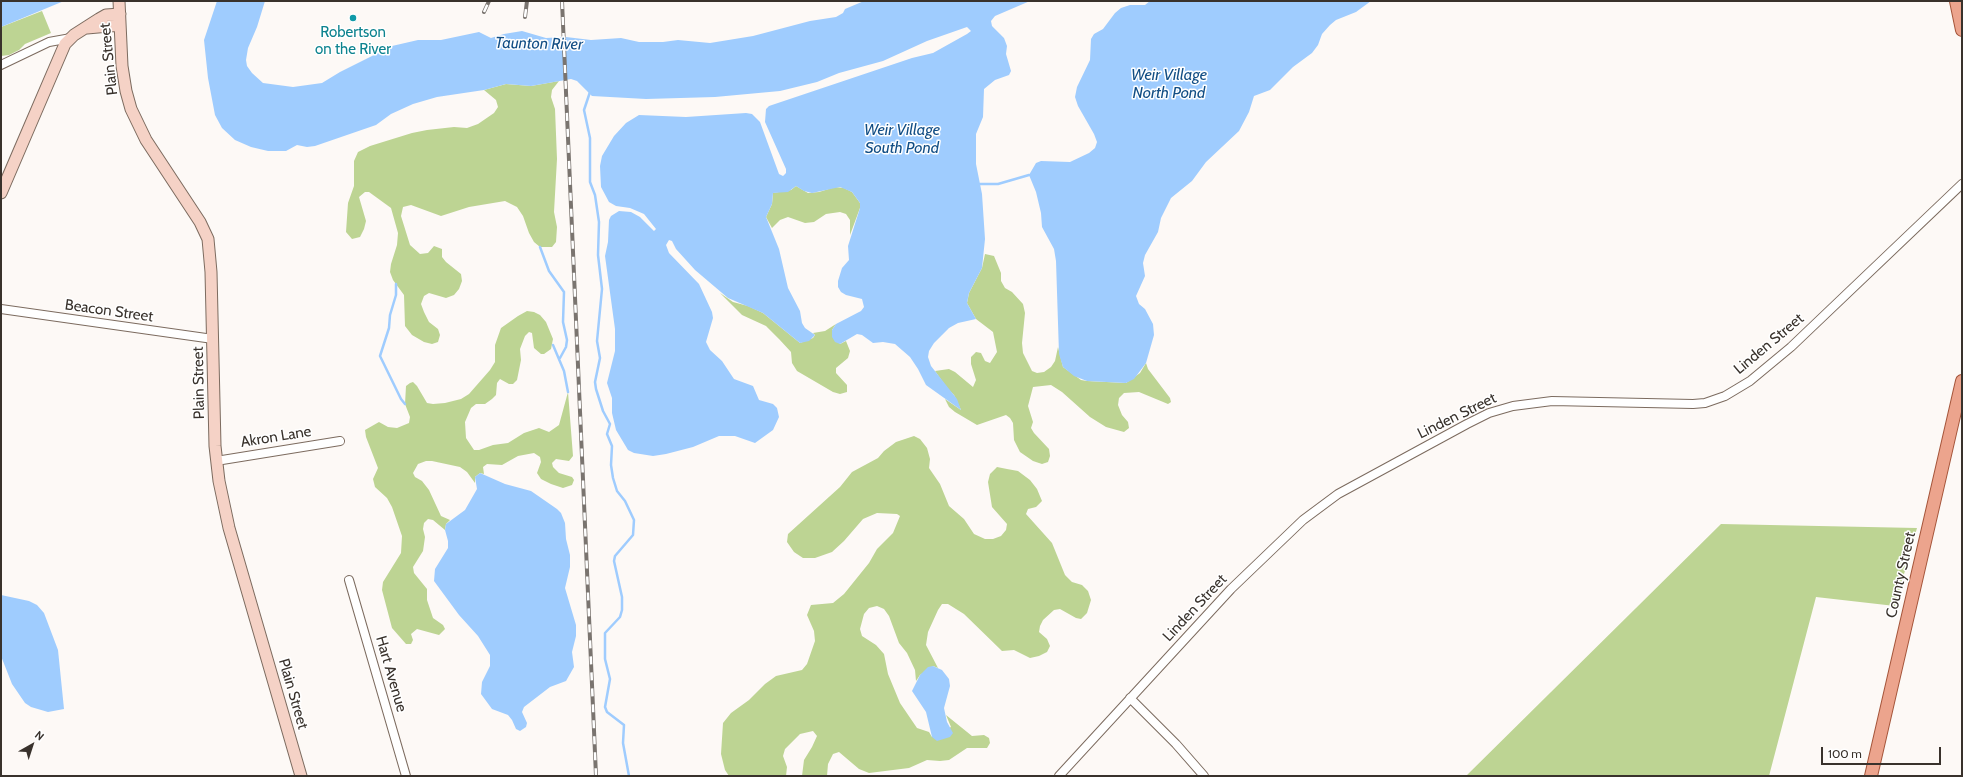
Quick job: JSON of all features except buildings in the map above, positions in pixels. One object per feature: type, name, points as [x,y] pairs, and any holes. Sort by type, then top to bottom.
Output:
[{"type":"main road","name":"Plain Street","points":[[119,1],[123,79],[133,114],[146,140],[200,222],[208,239],[212,272],[216,461],[229,528],[301,776]]},
{"type":"main road","points":[[1958,4],[1962,30]]},
{"type":"main road","points":[[1,193],[58,58],[70,38],[106,15],[120,19]]},
{"type":"main road","name":"County Street","points":[[1871,776],[1962,381]]},
{"type":"street","points":[[1,65],[49,42],[70,38]]},
{"type":"street","name":"Linden Street","points":[[1059,776],[1231,589],[1266,554],[1314,511],[1338,494],[1473,421],[1513,406],[1552,401],[1693,404],[1711,401],[1729,394],[1761,373],[1790,347],[1962,184]]},
{"type":"street","name":"Beacon Street","points":[[1,309],[213,339]]},
{"type":"street","name":"Akron Lane","points":[[216,461],[340,441]]},
{"type":"street","name":"Hart Avenue","points":[[349,580],[406,776]]},
{"type":"street","points":[[1130,698],[1176,744],[1204,776]]},
{"type":"green space","points":[[42,11],[51,33],[25,44],[19,50],[9,55],[1,56],[1,27]]},
{"type":"green space","points":[[559,81],[552,90],[551,97],[555,109],[557,159],[554,212],[557,227],[556,242],[552,247],[540,247],[534,242],[523,216],[517,207],[505,201],[469,207],[441,216],[411,205],[403,207],[401,216],[410,245],[420,254],[428,253],[434,246],[442,249],[442,257],[461,274],[462,281],[459,289],[454,295],[446,298],[429,293],[424,296],[421,304],[424,312],[429,322],[438,329],[440,335],[438,342],[432,344],[424,342],[412,335],[405,326],[404,295],[393,280],[390,272],[397,245],[398,233],[391,208],[369,192],[365,192],[359,197],[366,221],[364,229],[360,237],[352,239],[346,232],[348,203],[354,186],[354,161],[358,152],[370,146],[412,133],[454,127],[467,128],[478,124],[494,113],[498,107],[496,100],[484,90],[506,84],[531,86]]},
{"type":"green space","points":[[796,186],[808,193],[819,192],[835,187],[844,188],[852,192],[860,203],[860,208],[850,235],[850,220],[846,214],[840,212],[826,214],[814,222],[805,223],[788,217],[780,220],[772,228],[766,217],[772,204],[773,193],[791,190]]},
{"type":"green space","points":[[985,254],[994,256],[1001,273],[1001,281],[1005,288],[1012,292],[1023,304],[1025,313],[1022,343],[1023,353],[1032,371],[1037,373],[1044,372],[1051,367],[1055,361],[1058,347],[1063,367],[1081,380],[1126,383],[1140,373],[1146,363],[1148,369],[1170,398],[1171,402],[1168,404],[1139,392],[1124,393],[1119,398],[1118,405],[1122,415],[1128,422],[1129,428],[1124,432],[1106,427],[1090,417],[1062,392],[1051,385],[1033,387],[1028,406],[1033,422],[1031,428],[1049,449],[1050,456],[1048,462],[1042,464],[1033,461],[1020,452],[1014,440],[1013,423],[1006,415],[977,425],[955,412],[949,407],[945,399],[961,410],[954,395],[935,371],[949,369],[973,387],[976,380],[971,364],[971,357],[976,352],[981,353],[985,361],[990,363],[997,352],[993,332],[976,319],[967,303],[969,293],[982,268]]},
{"type":"green space","points":[[720,293],[733,302],[748,306],[763,313],[800,343],[813,338],[815,335],[813,333],[825,331],[836,324],[832,330],[840,344],[846,341],[850,351],[848,358],[836,368],[836,373],[847,385],[847,392],[840,394],[833,392],[797,371],[792,363],[791,352],[779,339],[766,326],[742,315]]},
{"type":"green space","points":[[527,311],[540,315],[546,322],[553,339],[551,349],[544,354],[541,354],[534,348],[532,333],[529,332],[525,336],[520,349],[521,360],[517,380],[513,384],[509,384],[500,379],[497,383],[496,395],[492,399],[485,404],[476,404],[471,408],[465,422],[466,438],[474,450],[479,450],[493,445],[508,443],[524,433],[539,428],[549,432],[559,425],[568,392],[573,456],[569,461],[556,459],[552,463],[553,467],[559,473],[572,477],[574,480],[572,485],[563,488],[541,479],[537,473],[541,462],[540,457],[534,453],[518,456],[502,465],[487,464],[483,467],[484,474],[480,473],[475,477],[475,483],[467,472],[460,467],[432,461],[426,461],[418,464],[413,473],[415,477],[422,481],[429,490],[441,516],[450,520],[446,524],[445,530],[433,520],[428,519],[424,523],[423,529],[425,537],[423,551],[413,567],[414,573],[427,589],[427,600],[433,618],[443,625],[445,629],[439,635],[417,629],[411,634],[413,640],[411,644],[406,644],[392,628],[382,590],[383,582],[401,553],[402,536],[392,507],[387,498],[375,487],[373,479],[378,468],[366,437],[365,430],[379,422],[388,427],[397,428],[409,423],[410,417],[405,404],[406,386],[410,383],[413,382],[417,386],[427,403],[445,403],[461,399],[469,394],[495,362],[495,345],[501,328]]},
{"type":"green space","points":[[914,436],[920,439],[927,448],[930,459],[929,468],[940,484],[949,506],[964,519],[974,534],[985,539],[993,539],[1001,536],[1006,530],[1007,524],[992,507],[988,482],[990,474],[997,467],[1018,471],[1030,480],[1037,489],[1042,501],[1036,507],[1028,509],[1026,514],[1052,543],[1065,575],[1072,582],[1082,585],[1088,591],[1091,600],[1087,613],[1081,619],[1076,618],[1060,609],[1054,610],[1043,620],[1039,632],[1047,639],[1050,646],[1047,652],[1030,658],[1014,650],[1002,651],[964,614],[948,604],[942,604],[928,632],[926,645],[938,668],[933,666],[920,675],[916,681],[915,670],[907,653],[899,643],[889,616],[884,609],[877,606],[869,608],[864,614],[860,629],[862,636],[876,645],[884,654],[888,674],[900,703],[917,728],[929,732],[932,737],[951,727],[946,715],[972,736],[984,735],[989,738],[990,743],[987,748],[967,748],[949,760],[927,760],[909,768],[869,773],[859,769],[839,752],[833,754],[828,764],[827,776],[802,776],[804,760],[817,736],[813,731],[800,734],[785,749],[783,756],[787,767],[786,776],[729,776],[725,770],[721,754],[723,723],[731,713],[749,700],[765,684],[776,676],[802,670],[807,664],[815,641],[814,631],[807,615],[811,605],[833,603],[844,594],[869,563],[877,549],[893,533],[900,516],[897,514],[877,513],[863,519],[844,541],[832,552],[815,558],[803,558],[794,552],[787,542],[788,534],[840,487],[852,472],[878,458],[884,451],[896,442]]},
{"type":"green space","points":[[1721,524],[1917,528],[1895,606],[1816,597],[1769,776],[1466,776]]},
{"type":"water","points":[[1,1],[64,1],[1,27]]},
{"type":"water","name":"Weir Village South Pond","points":[[217,1],[265,1],[257,27],[248,48],[246,60],[247,66],[263,83],[293,87],[322,83],[340,72],[392,46],[418,40],[441,40],[479,32],[491,38],[522,31],[546,38],[566,37],[591,40],[621,38],[639,42],[663,42],[678,40],[710,43],[753,36],[810,21],[836,17],[843,13],[845,9],[864,1],[1030,1],[995,16],[991,21],[992,26],[1004,38],[1007,46],[1006,54],[1011,71],[1009,75],[995,80],[984,89],[983,117],[976,134],[976,164],[982,194],[985,239],[982,268],[969,293],[967,303],[976,319],[958,323],[949,328],[934,343],[929,351],[928,357],[931,366],[957,399],[961,410],[926,385],[910,357],[895,344],[883,342],[873,343],[862,335],[857,334],[840,344],[835,342],[832,337],[832,330],[836,324],[861,311],[864,307],[862,299],[846,295],[841,292],[838,287],[838,281],[842,268],[849,260],[848,246],[860,208],[860,203],[852,192],[840,187],[812,193],[804,191],[796,186],[788,192],[773,193],[772,204],[766,217],[779,249],[788,288],[800,311],[802,323],[805,328],[815,335],[809,341],[800,343],[763,313],[728,298],[695,270],[676,249],[672,241],[669,240],[666,245],[669,253],[699,284],[712,312],[713,318],[706,342],[710,350],[722,361],[734,379],[753,386],[759,400],[773,404],[777,408],[779,417],[773,430],[755,443],[735,436],[719,436],[693,447],[653,456],[634,453],[628,450],[616,430],[612,413],[612,398],[607,383],[615,351],[615,329],[605,256],[608,242],[609,220],[611,216],[619,211],[631,212],[640,217],[654,231],[656,229],[644,214],[630,208],[616,206],[609,202],[601,187],[600,166],[602,156],[614,136],[626,123],[639,115],[686,117],[746,113],[752,114],[760,122],[779,174],[783,176],[786,173],[786,169],[765,122],[766,109],[769,106],[912,58],[933,53],[971,31],[967,27],[927,41],[883,61],[839,73],[817,82],[780,91],[715,97],[646,99],[592,96],[577,81],[571,79],[531,86],[506,84],[484,90],[437,97],[413,104],[391,114],[376,125],[315,146],[307,147],[297,145],[286,151],[268,151],[251,147],[235,140],[222,128],[215,115],[208,78],[204,40]]},
{"type":"water","name":"Weir Village North Pond","points":[[1150,1],[1371,1],[1356,12],[1336,20],[1322,34],[1318,45],[1312,53],[1293,67],[1270,90],[1254,96],[1249,112],[1239,131],[1206,162],[1192,181],[1171,198],[1161,218],[1158,232],[1145,255],[1143,263],[1145,276],[1136,296],[1139,304],[1145,309],[1153,324],[1154,335],[1146,363],[1134,379],[1126,383],[1087,381],[1074,376],[1063,367],[1059,354],[1056,261],[1054,249],[1042,227],[1041,213],[1036,192],[1029,175],[1036,163],[1041,161],[1070,162],[1089,153],[1095,148],[1097,142],[1094,134],[1078,106],[1075,97],[1077,87],[1090,60],[1091,39],[1094,34],[1103,29],[1115,13],[1121,8],[1130,5],[1145,5]]},
{"type":"water","points":[[480,473],[505,484],[531,491],[557,509],[561,513],[565,523],[566,539],[570,555],[570,567],[565,588],[576,625],[576,636],[572,652],[574,667],[566,681],[550,687],[524,707],[522,712],[527,723],[526,727],[520,731],[516,729],[508,715],[492,709],[481,694],[482,682],[490,666],[490,655],[478,636],[459,615],[434,581],[435,569],[448,548],[445,530],[446,524],[465,510],[477,489],[475,477]]},
{"type":"water","points":[[1,595],[29,601],[37,605],[44,613],[58,650],[64,709],[48,712],[31,707],[25,703],[12,684],[1,656]]},
{"type":"water","points":[[933,666],[942,670],[949,679],[950,686],[944,708],[947,722],[953,733],[950,737],[937,741],[932,737],[926,712],[912,691],[920,675],[928,667]]},
{"type":"waterway","points":[[590,92],[584,110],[590,138],[590,182],[595,195],[599,222],[598,255],[602,289],[597,341],[600,358],[595,382],[603,411],[610,424],[607,434],[612,446],[611,465],[613,478],[617,491],[625,501],[634,520],[633,535],[615,556],[614,561],[622,597],[622,610],[620,617],[605,633],[605,659],[610,679],[605,707],[607,712],[624,725],[623,743],[629,776]]},
{"type":"waterway","points":[[980,184],[998,184],[1029,175]]},
{"type":"waterway","points":[[540,247],[549,271],[564,292],[563,322],[567,340],[566,347],[560,358]]},
{"type":"waterway","points":[[396,284],[396,295],[390,315],[389,328],[380,356],[401,399],[405,404]]},
{"type":"waterway","points":[[553,345],[564,371],[568,392]]},
{"type":"railway","points":[[484,12],[489,1]]},
{"type":"railway","points":[[525,17],[527,1]]},
{"type":"railway","points":[[562,1],[596,776]]},
{"type":"place","name":"Robertson on the River","points":[[353,18]]},
{"type":"water label","name":"Taunton River","points":[[539,44]]}]
